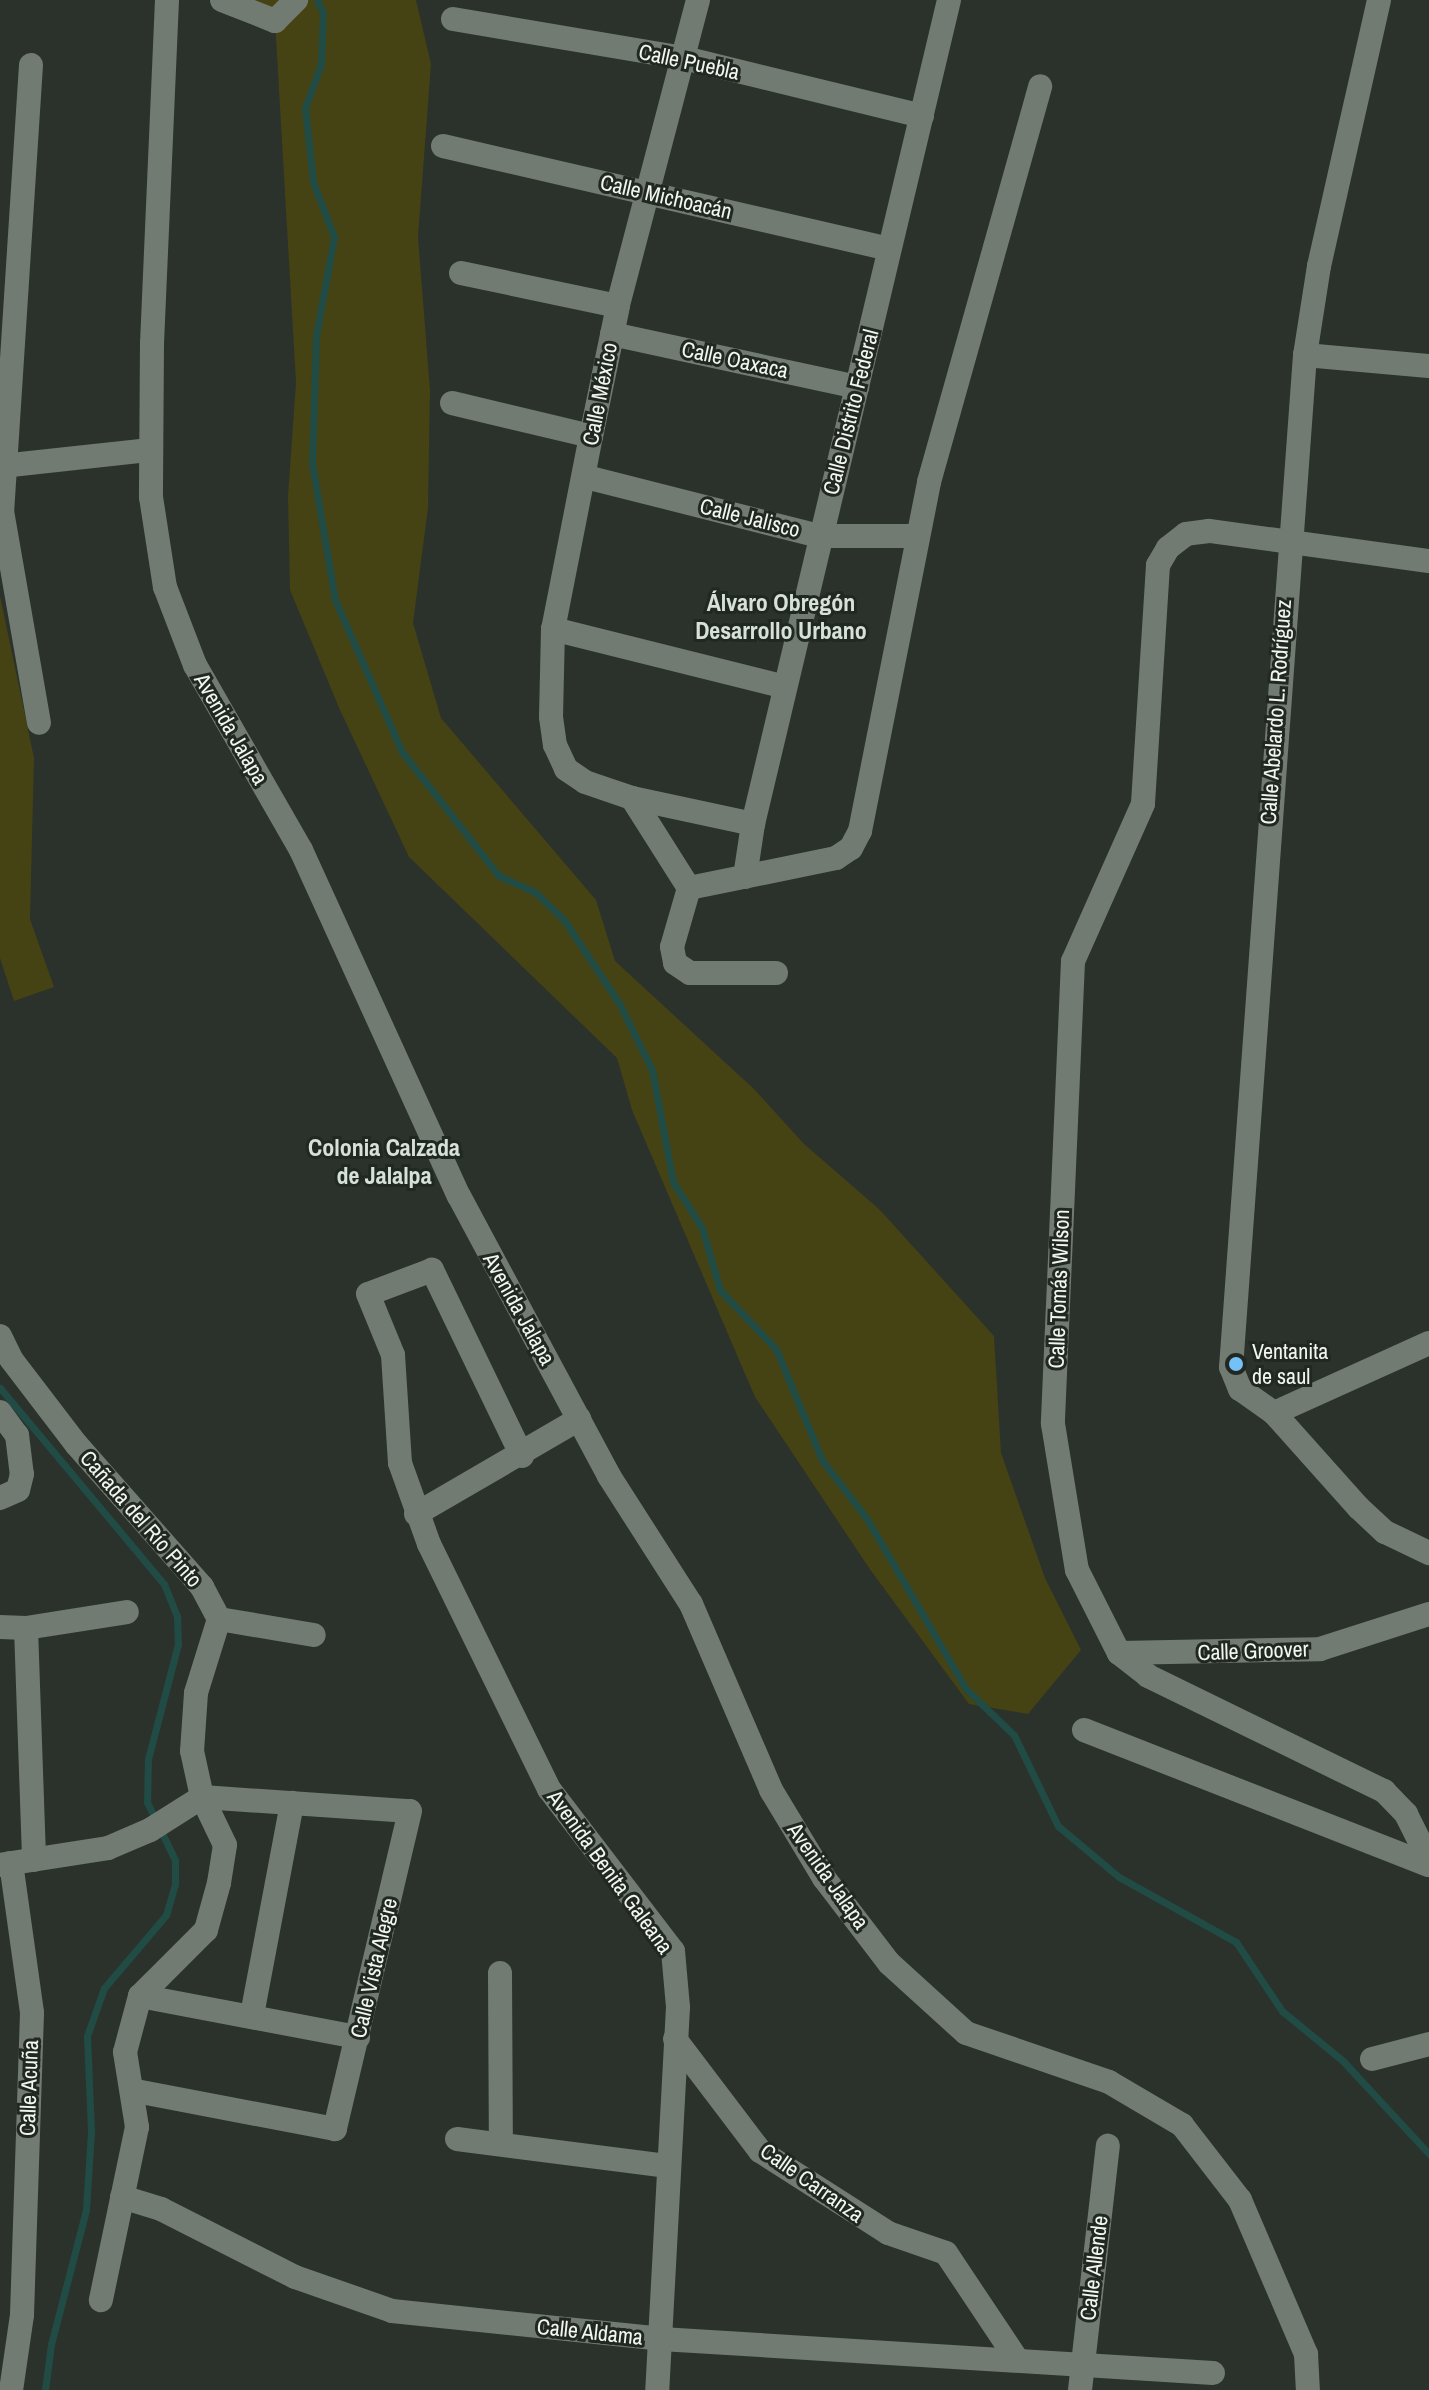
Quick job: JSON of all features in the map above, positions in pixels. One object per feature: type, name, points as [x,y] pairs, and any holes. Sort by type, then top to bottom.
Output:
[{"type":"street","name":"Avenida Jalapa","points":[[167,0],[150,450],[157,546],[176,624],[301,850],[459,1196],[619,1494],[691,1604],[771,1790],[824,1878],[889,1963],[966,2033],[1109,2082],[1182,2125],[1240,2200],[1306,2354],[1308,2390]]},
{"type":"street","points":[[222,0],[275,21],[296,0]]},
{"type":"street","name":"Calle México","points":[[632,798],[585,782],[566,769],[555,745],[553,629],[618,306],[698,0]]},
{"type":"street","name":"Calle Distrito Federal","points":[[745,877],[753,824],[949,0]]},
{"type":"street","name":"Calle Abelardo L. Rodríguez","points":[[1274,1413],[1240,1389],[1231,1367],[1288,544],[1305,355],[1319,266],[1379,0]]},
{"type":"street","name":"Calle Puebla","points":[[453,19],[684,58],[922,116]]},
{"type":"street","points":[[31,65],[2,466],[2,511],[39,723]]},
{"type":"street","points":[[689,888],[836,858],[851,848],[860,831],[917,536],[1040,86]]},
{"type":"street","name":"Calle Michoacán","points":[[443,146],[889,249]]},
{"type":"street","points":[[461,273],[618,306]]},
{"type":"street","name":"Calle Oaxaca","points":[[612,334],[857,387]]},
{"type":"street","points":[[1305,355],[1429,366]]},
{"type":"street","points":[[452,403],[591,436]]},
{"type":"street","points":[[2,466],[150,450]]},
{"type":"street","name":"Calle Jalisco","points":[[586,477],[820,536],[917,536]]},
{"type":"street","name":"Calle Tomás Wilson","points":[[1288,544],[1209,531],[1186,534],[1168,548],[1153,586],[1143,804],[1073,961],[1053,1424],[1077,1570],[1119,1653],[1160,1682],[1384,1791],[1406,1814],[1429,1863]]},
{"type":"street","points":[[1288,544],[1429,561]]},
{"type":"street","points":[[553,629],[785,687]]},
{"type":"street","points":[[632,798],[753,824]]},
{"type":"street","points":[[632,798],[689,888],[672,947],[675,963],[690,973],[776,973]]},
{"type":"street","name":"Avenida Benita Galeana","points":[[522,1456],[432,1270],[368,1294],[393,1355],[400,1463],[416,1514],[549,1789],[673,1951],[678,1979],[657,2390]]},
{"type":"street","name":"Cañada del Río Pinto","points":[[0,1336],[76,1444],[202,1587],[219,1619]]},
{"type":"street","points":[[1429,1343],[1274,1413],[1376,1524],[1429,1553]]},
{"type":"street","points":[[0,1412],[17,1435],[21,1454],[18,1490],[3,1498]]},
{"type":"street","points":[[416,1514],[522,1456],[579,1419]]},
{"type":"street","points":[[0,1627],[26,1628],[127,1612]]},
{"type":"street","name":"Calle Groover","points":[[1119,1653],[1320,1649],[1429,1614]]},
{"type":"street","points":[[101,2300],[137,2127],[135,2091],[125,2052],[140,1996],[206,1930],[225,1845],[201,1798],[192,1751],[196,1693],[219,1619],[314,1635]]},
{"type":"street","name":"Calle Acuña","points":[[11,2390],[11,2314],[32,2013],[15,1863],[26,1628]]},
{"type":"street","name":"Calle Tomás Wilson","points":[[1084,1730],[1429,1863]]},
{"type":"street","points":[[15,1863],[108,1848],[150,1830],[201,1798]]},
{"type":"street","name":"Calle Vista Alegre","points":[[135,2091],[335,2129],[410,1811],[201,1798]]},
{"type":"street","points":[[252,2015],[292,1803]]},
{"type":"street","points":[[500,1973],[501,2144]]},
{"type":"street","points":[[140,1996],[358,2037]]},
{"type":"street","name":"Calle Carranza","points":[[675,2039],[760,2151],[888,2233],[946,2253],[1016,2358]]},
{"type":"street","points":[[1372,2059],[1429,2044]]},
{"type":"street","points":[[457,2139],[668,2166]]},
{"type":"street","name":"Calle Allende","points":[[1080,2390],[1108,2146]]},
{"type":"street","name":"Calle Aldama","points":[[122,2197],[161,2209],[295,2277],[392,2311],[661,2339],[1016,2358],[1213,2373]]},
{"type":"shaded area","points":[[242,0],[416,0],[431,64],[418,237],[430,390],[428,508],[413,623],[441,718],[596,900],[615,961],[754,1089],[803,1143],[880,1210],[994,1336],[1001,1453],[1045,1578],[1081,1650],[1028,1714],[969,1704],[869,1568],[755,1397],[632,1110],[617,1058],[409,857],[340,710],[290,590],[288,496],[296,382],[275,21]]},
{"type":"shaded area","points":[[0,596],[34,758],[30,919],[54,987],[14,1001],[0,958]]},
{"type":"waterway","points":[[317,0],[323,13],[321,64],[305,108],[313,182],[334,237],[316,336],[312,463],[335,600],[402,752],[499,876],[535,892],[564,920],[619,1003],[652,1070],[673,1182],[702,1228],[720,1290],[776,1349],[822,1460],[867,1519],[966,1689],[1014,1735],[1058,1826],[1119,1877],[1236,1942],[1282,2011],[1343,2061],[1429,2154]]},
{"type":"waterway","points":[[0,1388],[164,1584],[177,1617],[178,1644],[148,1759],[147,1802],[175,1860],[175,1884],[166,1915],[104,1988],[87,2036],[91,2132],[86,2210],[51,2344],[45,2390]]},
{"type":"place","name":"Ventanita de saul","points":[[1236,1364]]},
{"type":"district","name":"Álvaro Obregón Desarrollo Urbano","points":[[781,617]]},
{"type":"district","name":"Colonia Calzada de Jalalpa","points":[[384,1162]]}]
